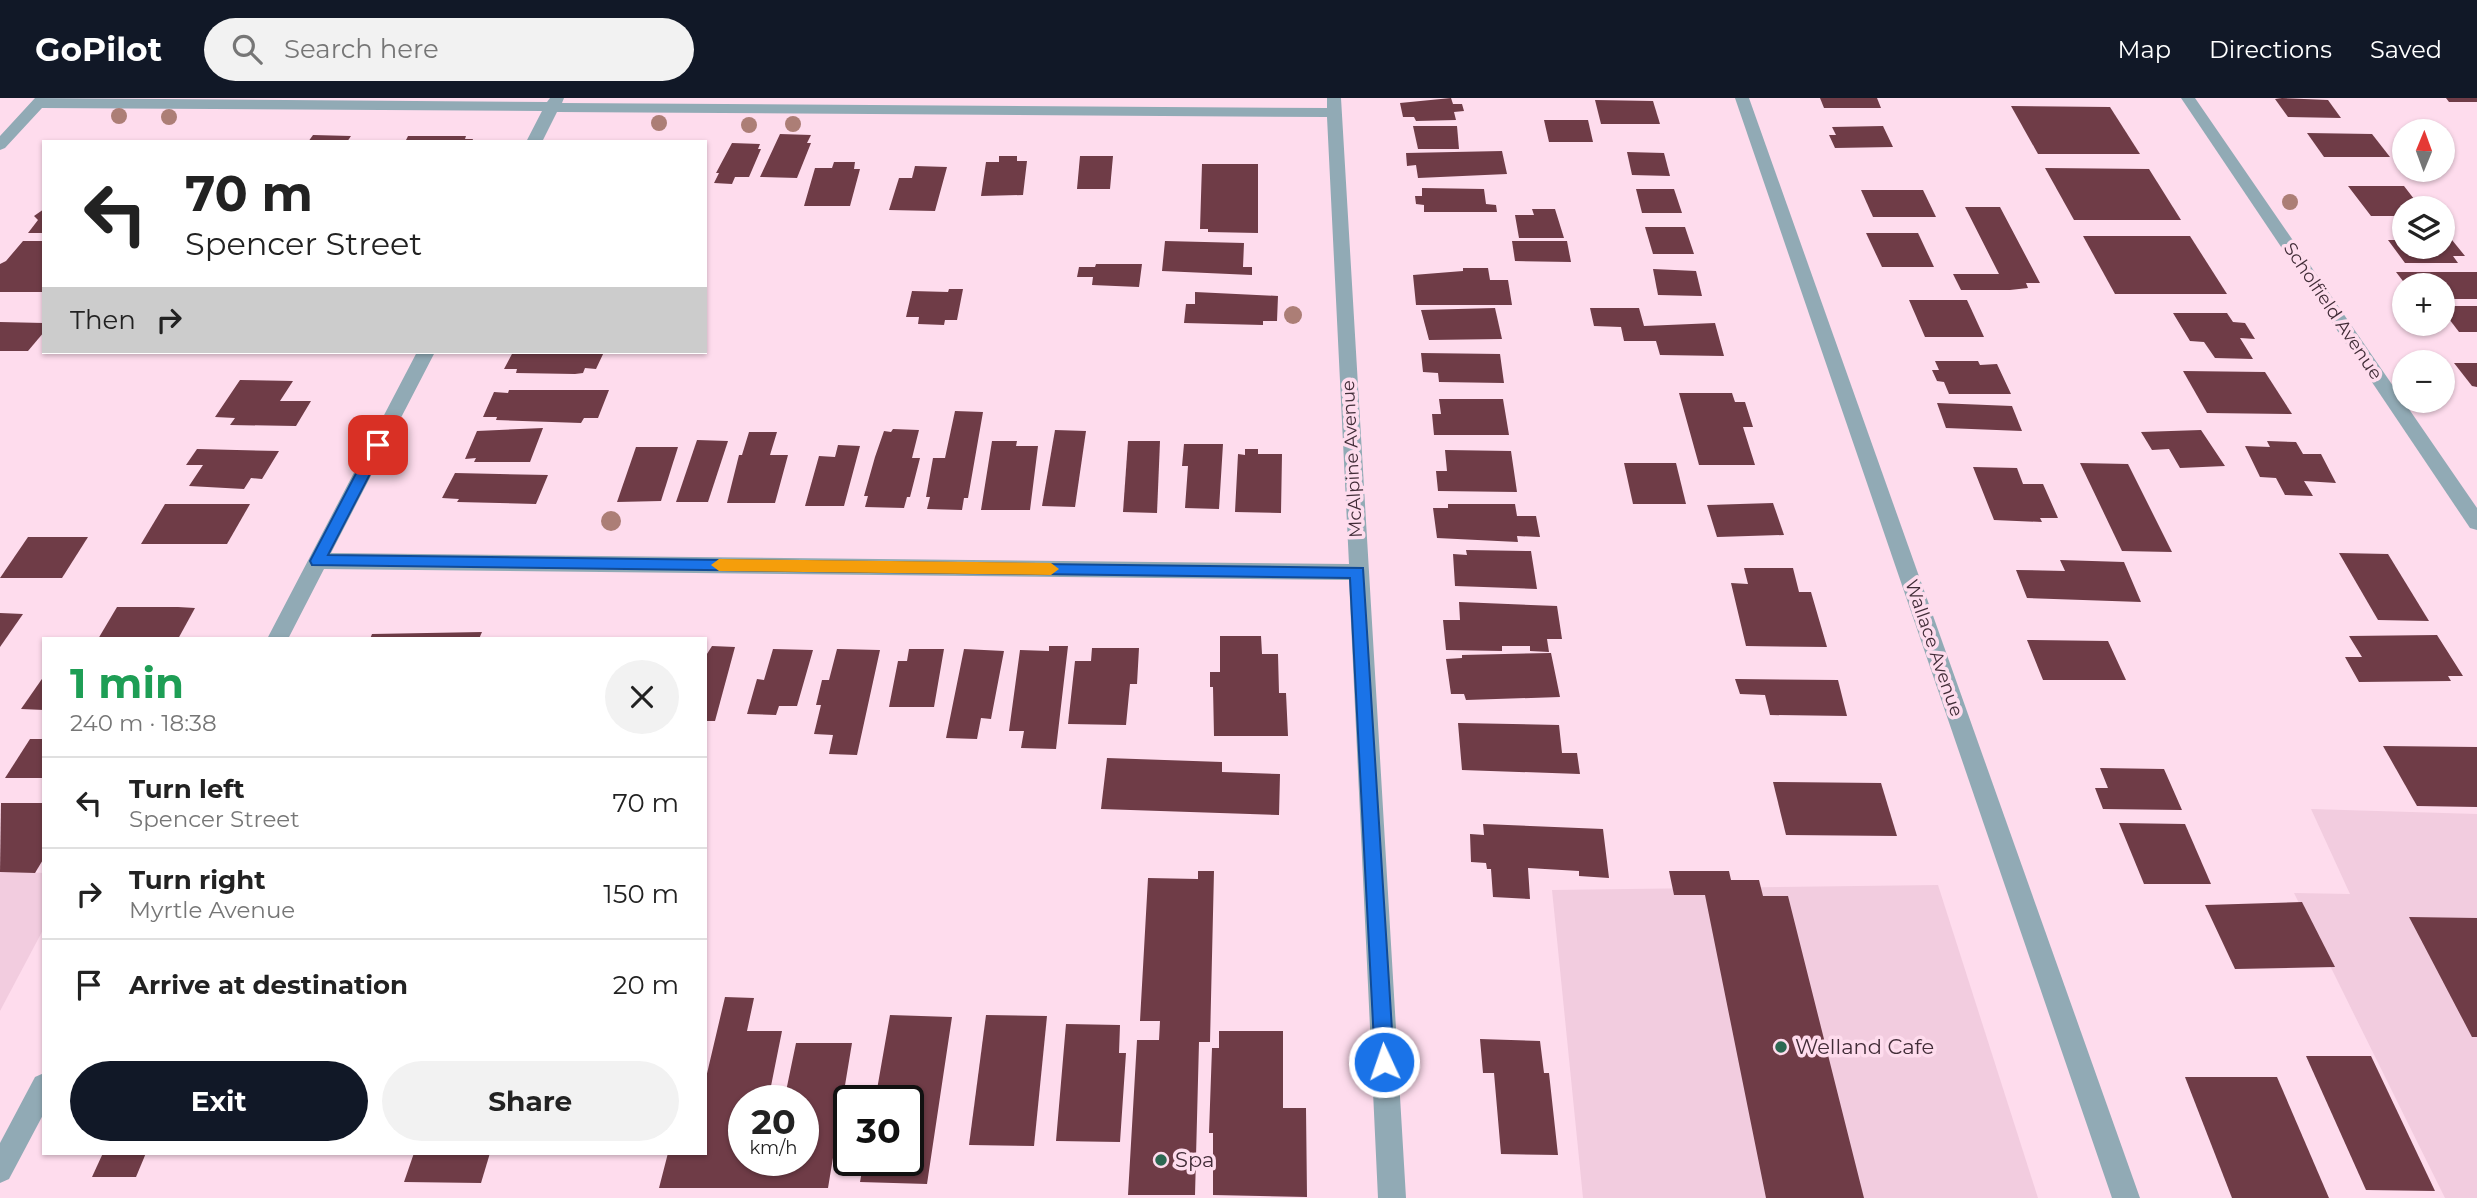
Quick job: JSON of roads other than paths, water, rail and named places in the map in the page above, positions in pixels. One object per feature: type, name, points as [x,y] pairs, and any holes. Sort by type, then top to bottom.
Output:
[{"type":"street","name":"Wallace Avenue","points":[[1742,98],[2126,1198]]},
{"type":"street","name":"Scholfield Avenue","points":[[2188,98],[2477,523]]},
{"type":"street","points":[[0,145],[41,100],[1334,106]]},
{"type":"street","points":[[535,140],[554,103]]},
{"type":"street","name":"McAlpine Avenue","points":[[1334,106],[1392,1198]]},
{"type":"street","points":[[278,637],[425,354]]},
{"type":"street","points":[[318,561],[1358,572]]},
{"type":"street","points":[[0,1170],[42,1090]]},
{"type":"place","name":"Welland Cafe","points":[[1781,1047]]},
{"type":"place","name":"Spa","points":[[1161,1160]]}]
